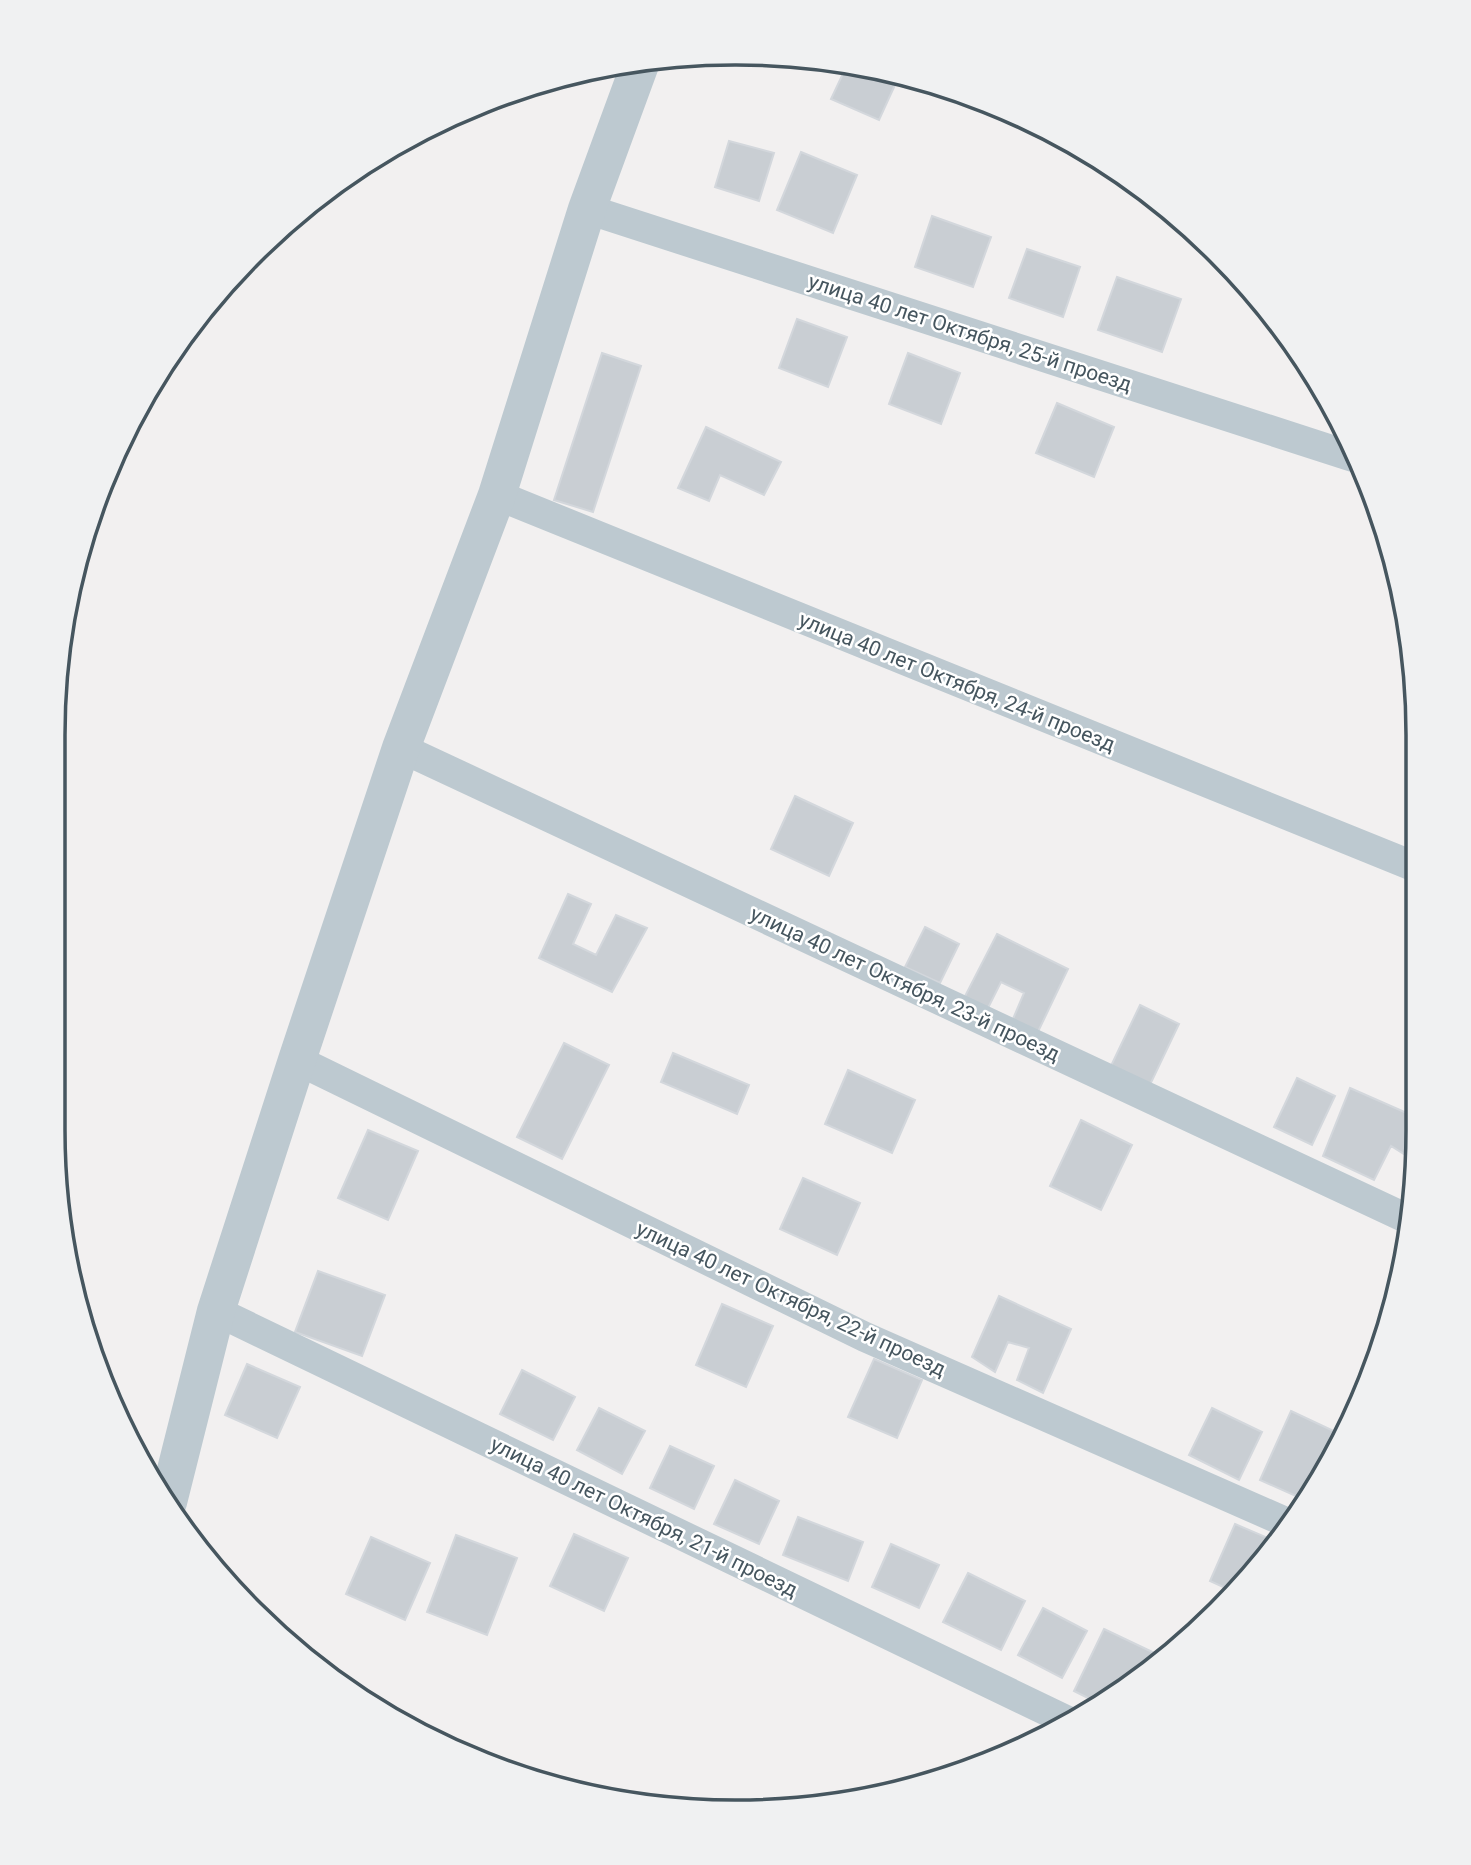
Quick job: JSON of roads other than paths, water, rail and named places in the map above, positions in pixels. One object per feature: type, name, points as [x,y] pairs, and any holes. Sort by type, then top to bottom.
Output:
[{"type":"street","points":[[171,1491],[216,1311],[297,1060],[401,748],[497,495],[587,209],[638,72]]},
{"type":"street","name":"улица 40 лет Октября, 25-й проезд","points":[[587,209],[1344,454]]},
{"type":"street","name":"улица 40 лет Октября, 24-й проезд","points":[[497,495],[1406,863]]},
{"type":"street","name":"улица 40 лет Октября, 23-й проезд","points":[[401,748],[1401,1216]]},
{"type":"street","name":"улица 40 лет Октября, 22-й проезд","points":[[297,1060],[865,1337],[1281,1520]]},
{"type":"street","name":"улица 40 лет Октября, 21-й проезд","points":[[216,1311],[1059,1717]]}]
